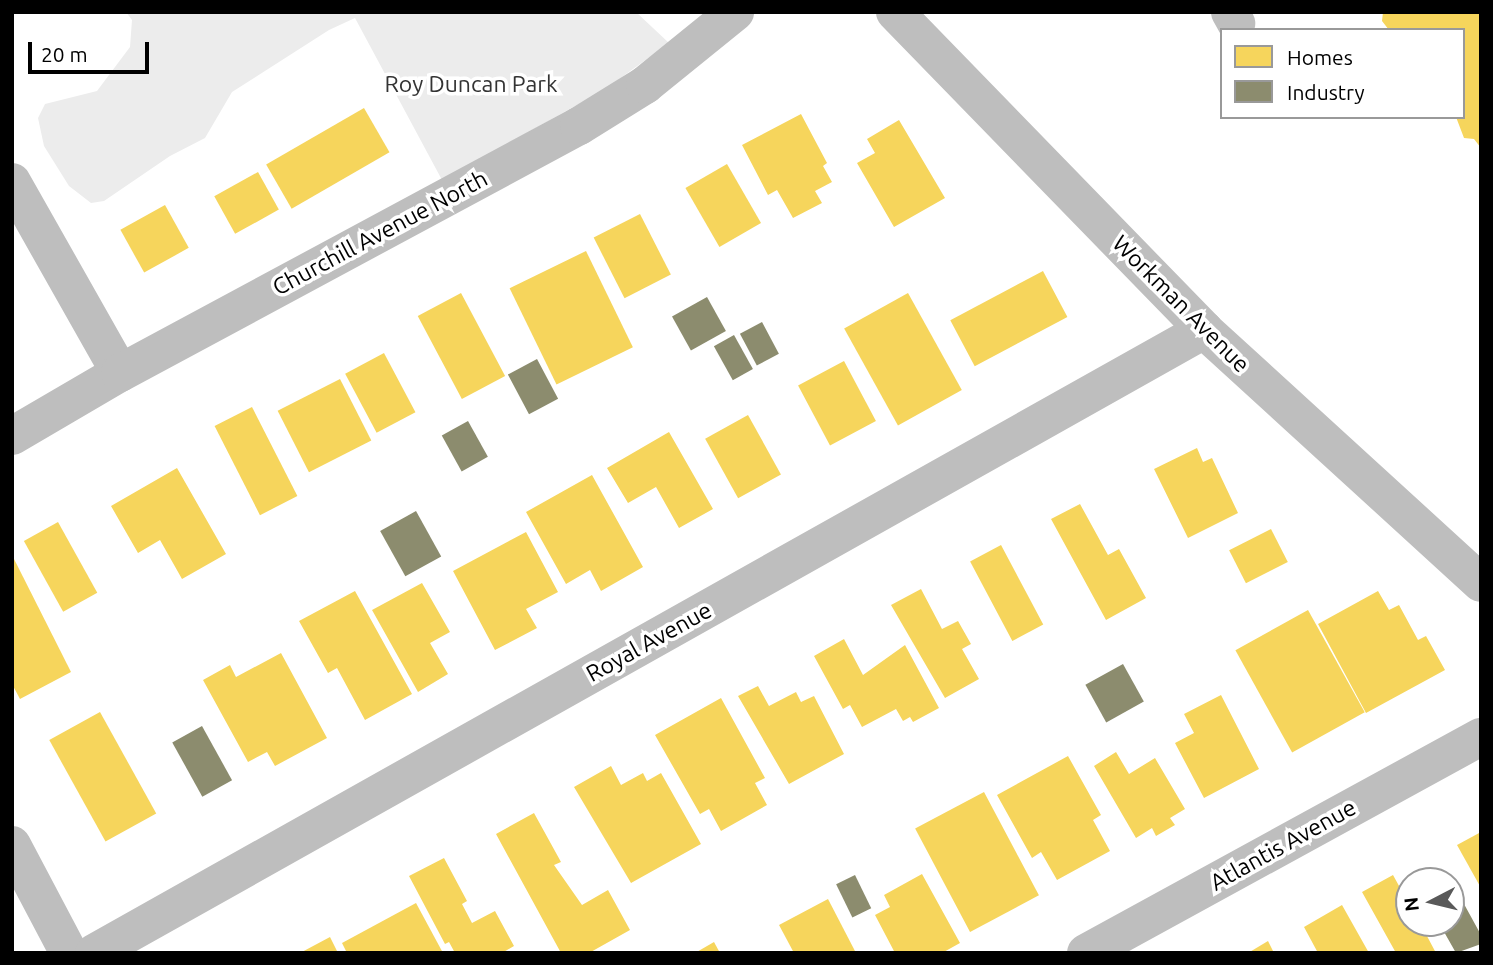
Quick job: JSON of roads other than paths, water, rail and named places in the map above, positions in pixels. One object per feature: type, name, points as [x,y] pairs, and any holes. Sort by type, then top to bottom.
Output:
[{"type":"street","name":"Churchill Avenue North","points":[[12,436],[120,373],[579,126],[645,85],[735,12]]},
{"type":"street","name":"Workman Avenue","points":[[895,12],[1204,330],[1481,583]]},
{"type":"street","points":[[12,182],[120,373]]},
{"type":"street","name":"Royal Avenue","points":[[94,953],[1204,330]]},
{"type":"street","name":"Atlantis Avenue","points":[[1086,953],[1481,737]]},
{"type":"street","points":[[12,845],[69,953]]},
{"type":"park label","name":"Roy Duncan Park","points":[[471,84]]}]
